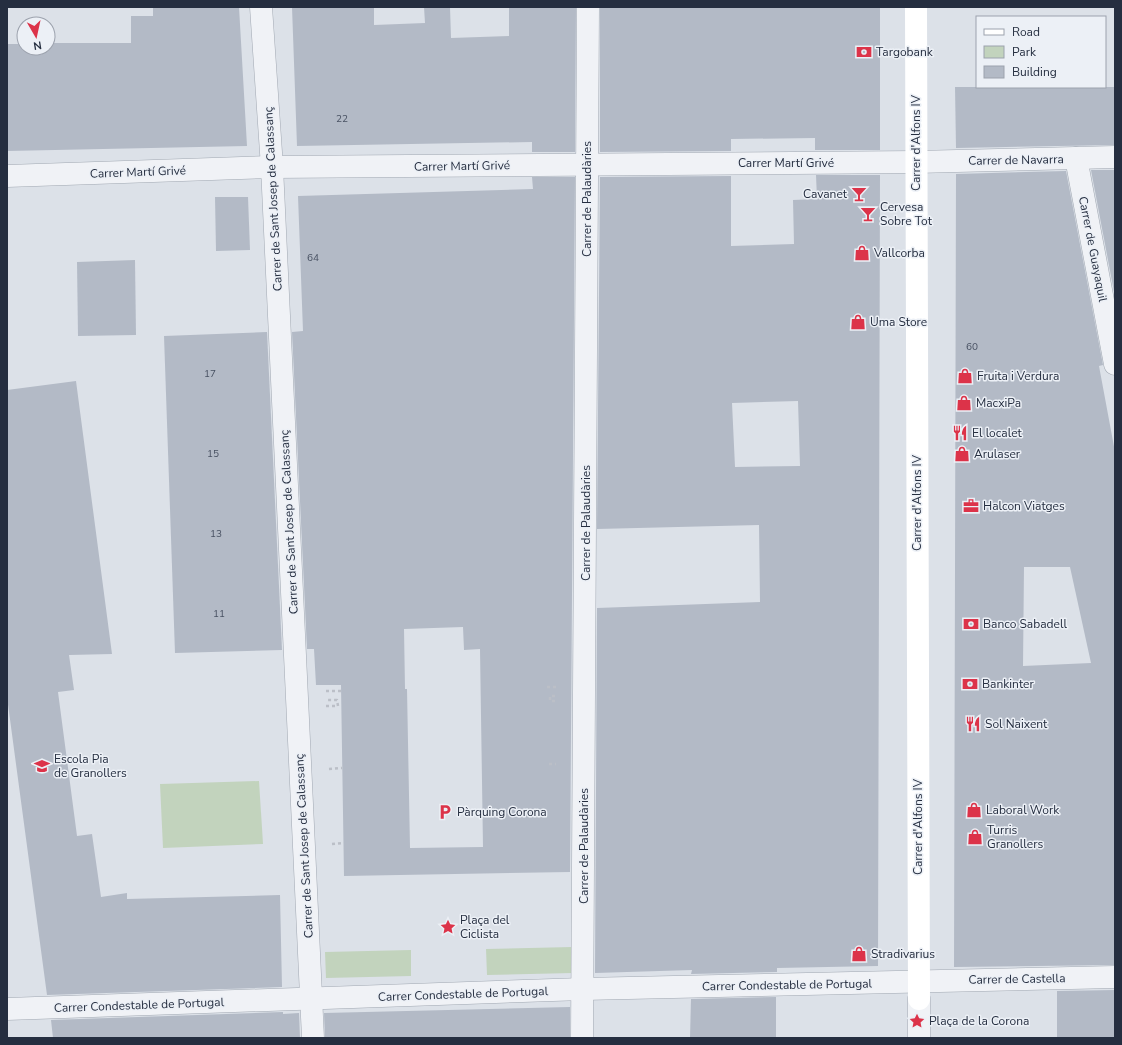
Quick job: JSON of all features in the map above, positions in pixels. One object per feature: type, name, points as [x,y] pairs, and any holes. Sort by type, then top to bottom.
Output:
[{"type":"street","name":"Carrer de Sant Josep de Calassanç","points":[[260,7],[272,167],[313,1038]]},
{"type":"street","name":"Carrer de Palaudàries","points":[[582,1038],[588,7]]},
{"type":"street","name":"Carrer d'Alfons IV","points":[[916,7],[919,990]]},
{"type":"street","name":"Carrer de Navarra","points":[[916,162],[1115,157]]},
{"type":"street","name":"Carrer de Guayaquil","points":[[1076,158],[1115,364]]},
{"type":"street","name":"Carrer Martí Grivé","points":[[7,176],[272,167],[916,162]]},
{"type":"street","name":"Carrer de Castella","points":[[919,990],[1115,977]]},
{"type":"street","name":"Carrer Condestable de Portugal","points":[[7,1009],[583,989],[919,990]]},
{"type":"street","points":[[919,990],[919,1038]]},
{"type":"path","points":[[324,700],[337,700],[338,706],[324,706]]},
{"type":"green space","points":[[259,781],[263,844],[163,848],[160,784]]},
{"type":"green space","points":[[572,947],[573,973],[487,975],[486,949]]},
{"type":"green space","points":[[411,950],[411,976],[326,978],[325,952]]},
{"type":"building","points":[[153,7],[239,7],[247,146],[7,151],[7,44],[16,44],[16,56],[56,56],[56,43],[131,43],[131,16],[153,16]]},
{"type":"building","points":[[292,7],[374,7],[374,25],[425,23],[424,7],[450,7],[451,38],[509,36],[509,7],[576,7],[575,152],[532,152],[532,142],[297,146]]},
{"type":"building","points":[[600,7],[880,7],[880,150],[815,150],[815,138],[731,139],[731,151],[600,152]]},
{"type":"building","points":[[955,87],[1115,87],[1115,145],[956,148]]},
{"type":"building","points":[[1091,170],[1115,170],[1115,297]]},
{"type":"building","points":[[1066,171],[1103,365],[1099,366],[1115,452],[1115,965],[954,967],[956,174]],"holes":[[[1024,567],[1070,567],[1091,663],[1023,666]]]},
{"type":"building","points":[[816,175],[880,175],[878,966],[777,968],[777,972],[691,974],[692,970],[595,973],[597,608],[760,602],[759,525],[597,529],[600,177],[731,176],[731,246],[794,244],[793,200],[817,199]],"holes":[[[798,401],[800,466],[735,467],[732,403]]]},
{"type":"building","points":[[532,177],[575,177],[570,872],[344,876],[341,685],[316,685],[314,649],[307,649],[292,332],[303,331],[298,196],[533,189]],"holes":[[[463,627],[464,650],[480,649],[483,847],[410,848],[407,689],[405,689],[404,629]]]},
{"type":"building","points":[[215,197],[248,197],[250,250],[216,251]]},
{"type":"building","points":[[135,260],[136,335],[78,336],[77,262]]},
{"type":"building","points":[[267,332],[282,650],[175,653],[164,336]]},
{"type":"building","points":[[76,381],[112,654],[69,655],[74,690],[58,692],[77,836],[92,834],[101,897],[127,893],[127,899],[280,895],[282,987],[47,995],[7,697],[7,390]]},
{"type":"building","points":[[1115,990],[1115,1038],[1057,1038],[1057,991]]},
{"type":"building","points":[[776,997],[776,1038],[690,1038],[691,999]]},
{"type":"building","points":[[570,1007],[570,1038],[325,1038],[324,1013]]},
{"type":"building","points":[[283,1012],[283,1014],[299,1013],[300,1038],[53,1038],[51,1020]]},
{"type":"place","name":"Targobank","points":[[864,52]]},
{"type":"place","name":"Cavanet","points":[[859,194]]},
{"type":"place","name":"Cervesa Sobre Tot","points":[[868,214]]},
{"type":"place","name":"Vallcorba","points":[[862,253]]},
{"type":"place","name":"Uma Store","points":[[858,322]]},
{"type":"place","name":"Fruita i Verdura","points":[[965,376]]},
{"type":"place","name":"MacxiPa","points":[[964,403]]},
{"type":"place","name":"El localet","points":[[960,433]]},
{"type":"place","name":"Arulaser","points":[[962,454]]},
{"type":"place","name":"Halcon Viatges","points":[[971,506]]},
{"type":"place","name":"Banco Sabadell","points":[[971,624]]},
{"type":"place","name":"Bankinter","points":[[970,684]]},
{"type":"place","name":"Sol Naixent","points":[[973,724]]},
{"type":"place","name":"Escola Pia de Granollers","points":[[42,766]]},
{"type":"place","name":"Laboral Work","points":[[974,810]]},
{"type":"place","name":"Pàrquing Corona","points":[[445,812]]},
{"type":"place","name":"Turris Granollers","points":[[975,837]]},
{"type":"place","name":"Plaça del Ciclista","points":[[448,927]]},
{"type":"place","name":"Stradivarius","points":[[859,954]]},
{"type":"place","name":"Plaça de la Corona","points":[[917,1021]]}]
